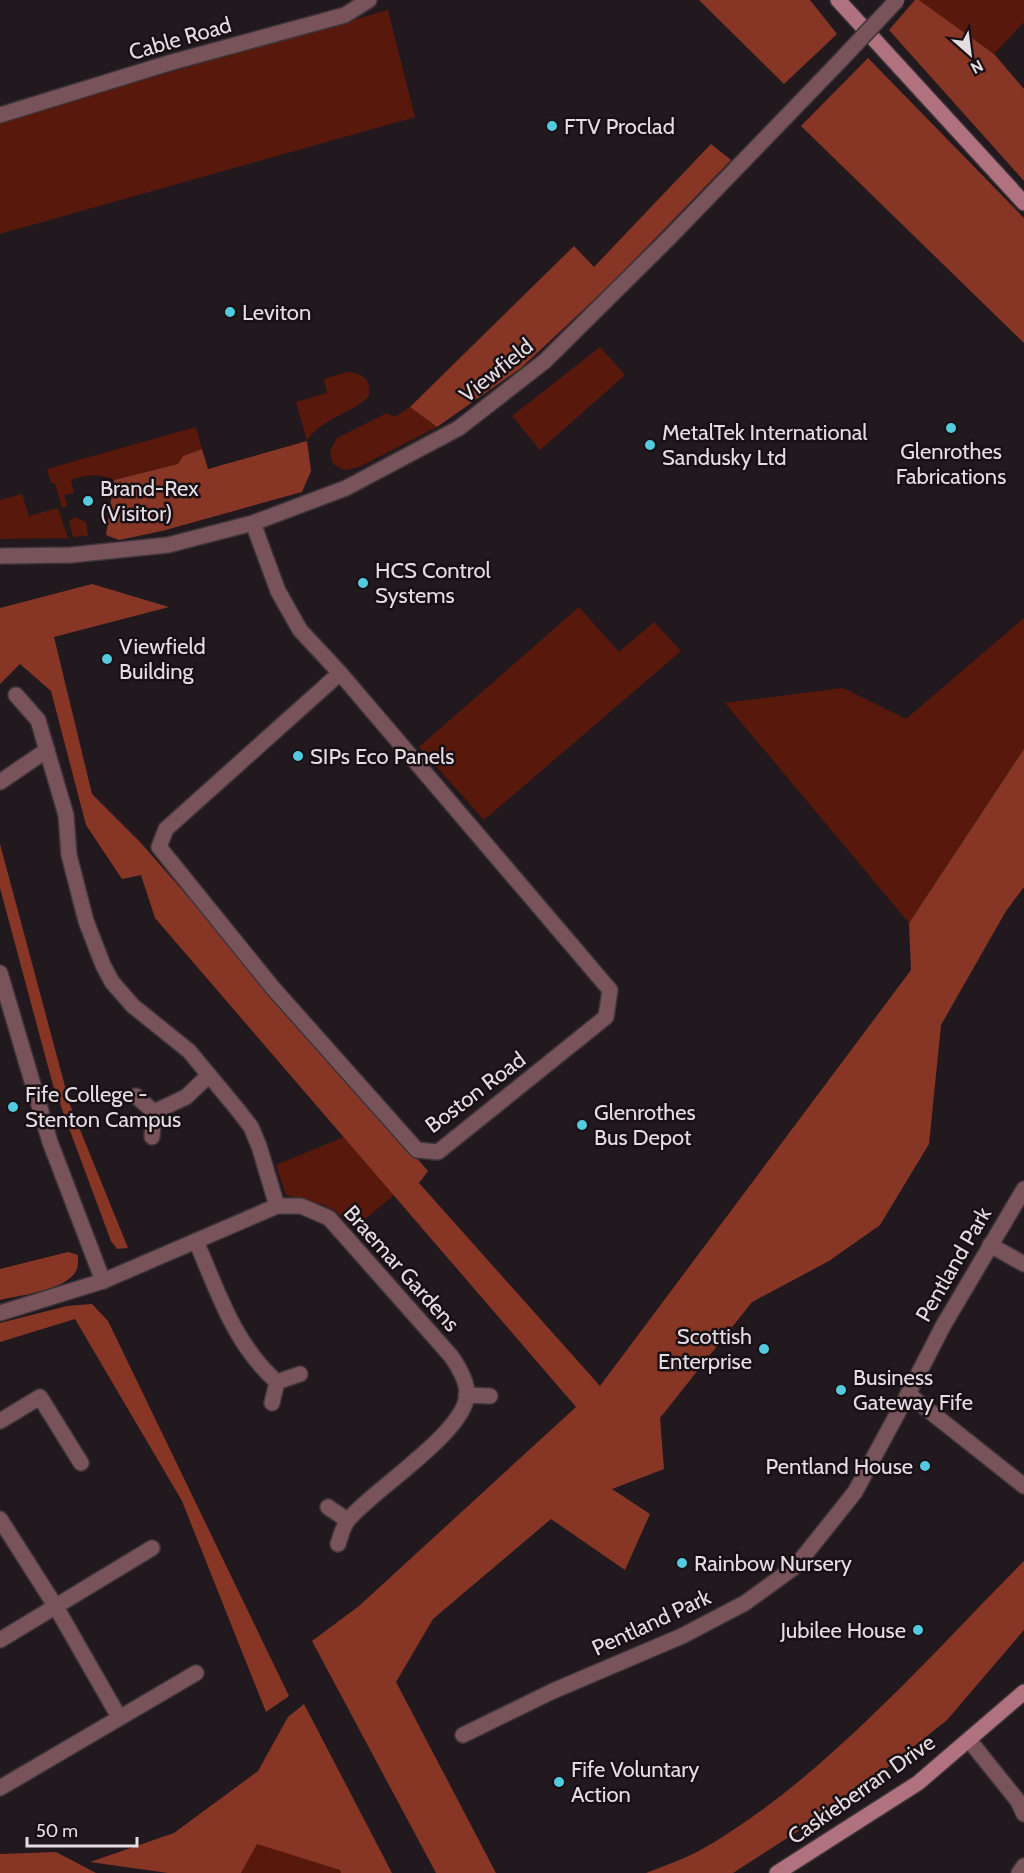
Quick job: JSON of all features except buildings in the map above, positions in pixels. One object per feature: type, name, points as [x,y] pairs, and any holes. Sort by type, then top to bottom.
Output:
[{"type":"street","name":"Cable Road","points":[[0,115],[168,63],[345,15],[369,0]]},
{"type":"street","points":[[838,0],[1024,203]]},
{"type":"street","name":"Viewfield","points":[[0,556],[71,555],[168,545],[253,523],[346,488],[459,428],[545,361],[897,0]]},
{"type":"street","name":"Boston Road","points":[[253,523],[278,591],[300,630],[340,674],[610,990],[606,1017],[438,1152],[417,1150],[273,988],[159,847],[166,830],[340,674]]},
{"type":"street","points":[[16,695],[38,720],[69,828],[69,855],[86,921],[108,973],[133,1006],[176,1039],[209,1075],[250,1127],[270,1175],[277,1206]]},
{"type":"street","points":[[0,782],[47,750]]},
{"type":"street","points":[[0,973],[50,1142],[103,1281]]},
{"type":"street","points":[[154,1112],[186,1097],[209,1075]]},
{"type":"street","points":[[136,1096],[154,1112]]},
{"type":"street","points":[[152,1137],[154,1112]]},
{"type":"street","name":"Pentland Park","points":[[463,1735],[553,1691],[682,1636],[745,1603],[796,1566],[855,1492],[943,1326],[1024,1189]]},
{"type":"street","name":"Braemar Gardens","points":[[0,1313],[103,1281],[277,1206],[301,1206],[329,1218],[340,1228],[452,1356],[459,1367],[466,1395]]},
{"type":"street","points":[[196,1241],[239,1338],[261,1368],[277,1382]]},
{"type":"street","points":[[990,1245],[1024,1264]]},
{"type":"street","points":[[277,1382],[300,1374]]},
{"type":"street","points":[[272,1403],[277,1382]]},
{"type":"street","points":[[908,1394],[1024,1486]]},
{"type":"street","points":[[338,1544],[347,1520],[442,1436],[453,1423],[466,1395],[490,1396]]},
{"type":"street","points":[[0,1421],[40,1397],[81,1463]]},
{"type":"street","points":[[328,1507],[347,1520]]},
{"type":"street","points":[[0,1520],[56,1607],[119,1717]]},
{"type":"street","points":[[0,1640],[152,1548]]},
{"type":"street","points":[[0,1788],[196,1673]]},
{"type":"street","name":"Caskieberran Drive","points":[[777,1873],[918,1783],[1024,1692]]},
{"type":"street","points":[[969,1740],[1018,1801],[1024,1814]]},
{"type":"street","points":[[1019,1873],[1024,1866]]},
{"type":"shaded area","points":[[699,0],[810,0],[837,34],[784,84]]},
{"type":"shaded area","points":[[915,0],[919,0],[994,54],[1024,89],[1024,181],[889,30]]},
{"type":"shaded area","points":[[919,0],[1024,0],[1024,22],[994,54]]},
{"type":"shaded area","points":[[388,10],[415,117],[0,234],[0,121]]},
{"type":"shaded area","points":[[868,58],[1024,218],[1024,343],[801,126]]},
{"type":"shaded area","points":[[711,144],[731,160],[613,282],[521,368],[437,427],[410,407],[574,246],[594,267]]},
{"type":"shaded area","points":[[600,347],[625,375],[540,450],[512,416]]},
{"type":"shaded area","points":[[347,372],[365,378],[369,385],[369,396],[320,427],[307,441],[296,402],[327,393],[324,379]]},
{"type":"shaded area","points":[[410,407],[437,427],[359,467],[344,470],[333,464],[330,451],[337,438],[387,413],[395,417]]},
{"type":"shaded area","points":[[196,427],[202,449],[183,456],[178,464],[114,480],[104,476],[92,476],[71,480],[74,493],[64,495],[67,506],[62,508],[55,483],[51,483],[47,469]]},
{"type":"shaded area","points":[[307,441],[311,471],[302,492],[162,531],[119,540],[106,535],[114,480],[178,464],[183,456],[202,449],[208,469]]},
{"type":"shaded area","points":[[22,494],[29,516],[58,508],[68,538],[0,539],[0,500]]},
{"type":"shaded area","points":[[75,517],[86,522],[88,536],[73,537],[69,521]]},
{"type":"shaded area","points":[[92,584],[169,607],[54,637],[92,794],[141,843],[428,1171],[419,1183],[600,1386],[911,970],[909,923],[1024,749],[1024,887],[1006,911],[941,1025],[929,1144],[880,1225],[829,1261],[752,1302],[660,1418],[664,1469],[612,1489],[650,1514],[625,1570],[551,1519],[433,1619],[396,1682],[496,1873],[436,1873],[312,1641],[359,1606],[576,1407],[155,918],[141,875],[122,879],[86,825],[51,691],[20,664],[0,684],[0,608]]},
{"type":"shaded area","points":[[579,607],[619,652],[654,622],[681,651],[484,820],[419,747]]},
{"type":"shaded area","points":[[1024,618],[1024,749],[909,923],[725,703],[843,688],[906,719]]},
{"type":"shaded area","points":[[0,844],[70,1105],[128,1248],[117,1249],[111,1241],[53,1085],[0,888]]},
{"type":"shaded area","points":[[344,1137],[394,1195],[353,1229],[336,1211],[324,1205],[286,1195],[276,1165]]},
{"type":"shaded area","points":[[68,1252],[78,1255],[78,1266],[72,1276],[64,1282],[54,1287],[0,1300],[0,1269]]},
{"type":"shaded area","points":[[92,1304],[108,1321],[289,1696],[266,1712],[182,1501],[75,1319],[0,1342],[0,1323],[67,1306]]},
{"type":"shaded area","points":[[1024,1561],[1024,1630],[947,1720],[848,1799],[733,1873],[646,1873],[697,1852],[742,1824],[786,1792],[870,1718]]},
{"type":"shaded area","points":[[304,1704],[392,1873],[341,1873],[340,1870],[257,1844],[241,1873],[168,1873],[90,1862],[174,1833],[258,1771],[288,1717]]},
{"type":"shaded area","points":[[257,1843],[340,1870],[341,1873],[241,1873]]},
{"type":"shaded area","points":[[56,1852],[96,1873],[0,1873],[0,1854]]},
{"type":"place","name":"FTV Proclad","points":[[552,126]]},
{"type":"place","name":"Leviton","points":[[230,312]]},
{"type":"place","name":"Glenrothes Fabrications","points":[[951,428]]},
{"type":"place","name":"MetalTek International Sandusky Ltd","points":[[650,445]]},
{"type":"place","name":"Brand-Rex (Visitor)","points":[[88,501]]},
{"type":"place","name":"HCS Control Systems","points":[[363,583]]},
{"type":"place","name":"Viewfield Building","points":[[107,659]]},
{"type":"place","name":"SIPs Eco Panels","points":[[298,756]]},
{"type":"place","name":"Fife College - Stenton Campus","points":[[13,1107]]},
{"type":"place","name":"Glenrothes Bus Depot","points":[[582,1125]]},
{"type":"place","name":"Scottish Enterprise","points":[[764,1349]]},
{"type":"place","name":"Business Gateway Fife","points":[[841,1390]]},
{"type":"place","name":"Pentland House","points":[[925,1466]]},
{"type":"place","name":"Rainbow Nursery","points":[[682,1563]]},
{"type":"place","name":"Jubilee House","points":[[918,1630]]},
{"type":"place","name":"Fife Voluntary Action","points":[[559,1782]]}]
